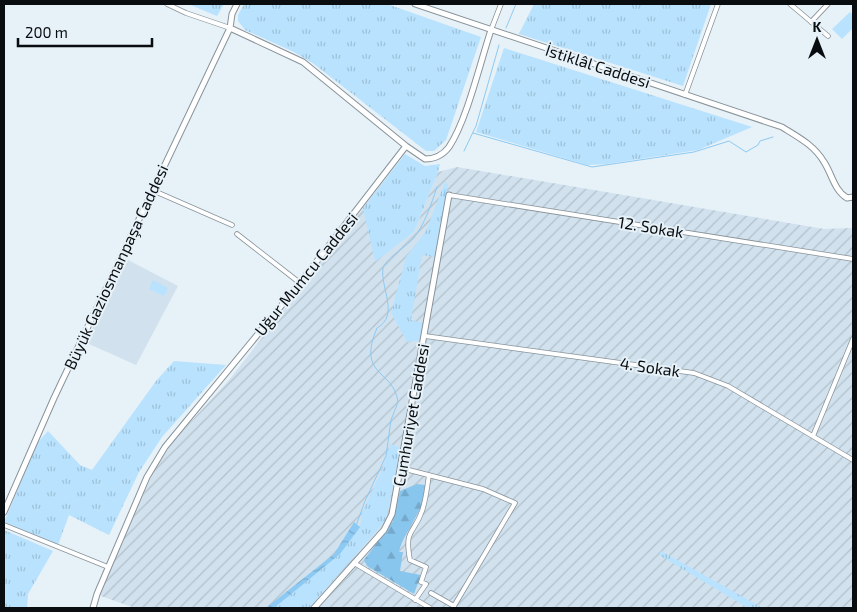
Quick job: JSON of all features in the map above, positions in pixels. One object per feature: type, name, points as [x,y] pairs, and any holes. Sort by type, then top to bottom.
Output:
[{"type":"street","points":[[167,4],[186,13],[214,21],[303,62],[406,146],[426,159],[433,159],[448,149],[459,128],[501,4]]},
{"type":"street","points":[[230,28],[232,14],[237,4]]},
{"type":"street","name":"İstiklâl Caddesi","points":[[414,4],[782,127],[811,145],[824,161],[838,189],[847,198],[853,197]]},
{"type":"street","points":[[685,95],[718,4]]},
{"type":"street","points":[[790,4],[828,36]]},
{"type":"street","points":[[811,22],[828,4]]},
{"type":"street","name":"Büyük Gaziosmanpaşa Caddesi","points":[[5,510],[58,390],[230,28]]},
{"type":"street","name":"Uğur Mumcu Caddesi","points":[[92,608],[147,477],[165,447],[300,284],[406,146]]},
{"type":"street","points":[[152,190],[232,225]]},
{"type":"street","name":"12. Sokak","points":[[449,195],[853,259]]},
{"type":"street","name":"Cumhuriyet Caddesi","points":[[314,608],[388,524],[394,506],[449,195]]},
{"type":"street","points":[[237,234],[300,284]]},
{"type":"street","name":"4. Sokak","points":[[425,336],[694,373],[728,386],[853,460]]},
{"type":"street","points":[[813,436],[853,339]]},
{"type":"street","points":[[401,468],[483,489],[515,503],[454,606],[431,593]]},
{"type":"street","points":[[415,600],[426,584],[421,582],[426,567],[410,560],[407,544],[410,532],[422,512],[429,475]]},
{"type":"street","points":[[4,524],[108,567]]},
{"type":"street","points":[[354,563],[430,608]]},
{"type":"shaded area","points":[[457,167],[824,229],[853,228],[853,608],[135,608],[98,595],[155,469],[174,440],[229,380],[364,207],[375,261],[414,232],[438,172]]},
{"type":"shaded area","points":[[128,260],[178,286],[136,365],[89,344],[87,339]]},
{"type":"green space","points":[[188,4],[224,4],[217,16]]},
{"type":"green space","points":[[244,4],[387,4],[481,37],[446,140],[434,151],[426,151],[314,64],[294,52],[245,30],[238,21],[238,15]]},
{"type":"green space","points":[[534,4],[711,4],[683,86],[519,34]]},
{"type":"green space","points":[[850,12],[853,15],[853,28],[842,39],[832,29]]},
{"type":"green space","points":[[504,48],[752,127],[698,150],[607,164],[587,165],[476,132]]},
{"type":"green space","points":[[405,154],[425,166],[440,164],[438,172],[414,232],[375,262],[363,208]]},
{"type":"green space","points":[[445,182],[448,184],[435,257],[422,255],[411,320],[424,323],[421,340],[407,342],[391,313],[406,257],[426,231]]},
{"type":"green space","points":[[153,280],[168,288],[164,296],[149,289]]},
{"type":"green space","points":[[174,361],[226,365],[162,437],[139,472],[109,535],[69,515],[58,545],[6,523],[5,520],[37,443],[48,431],[80,465],[92,470],[156,381]]},
{"type":"green space","points":[[390,444],[401,448],[386,520],[309,608],[274,608],[340,554],[360,527],[362,513],[382,470]]},
{"type":"green space","points":[[417,484],[425,485],[423,501],[399,552],[403,552],[400,571],[421,575],[414,594],[367,566],[364,560],[393,521],[400,491]]},
{"type":"green space","points":[[4,530],[53,551],[28,594],[27,608],[4,608]]},
{"type":"green space","points":[[661,551],[763,608],[748,608],[659,555]]},
{"type":"water","points":[[354,522],[360,527],[340,554],[274,608],[266,608],[334,554]]},
{"type":"waterway","points":[[506,28],[516,4]]},
{"type":"waterway","points":[[464,151],[476,126],[499,45]]},
{"type":"waterway","points":[[473,133],[592,167],[694,152],[729,141],[746,152],[758,145],[760,141],[773,137]]},
{"type":"waterway","points":[[356,526],[365,501],[386,456],[391,420],[398,402],[395,391],[373,364],[371,356],[372,344],[377,328],[384,323],[388,309],[383,268],[396,253],[413,239],[421,227],[437,187]]},
{"type":"waterway","points":[[444,196],[445,190]]}]
